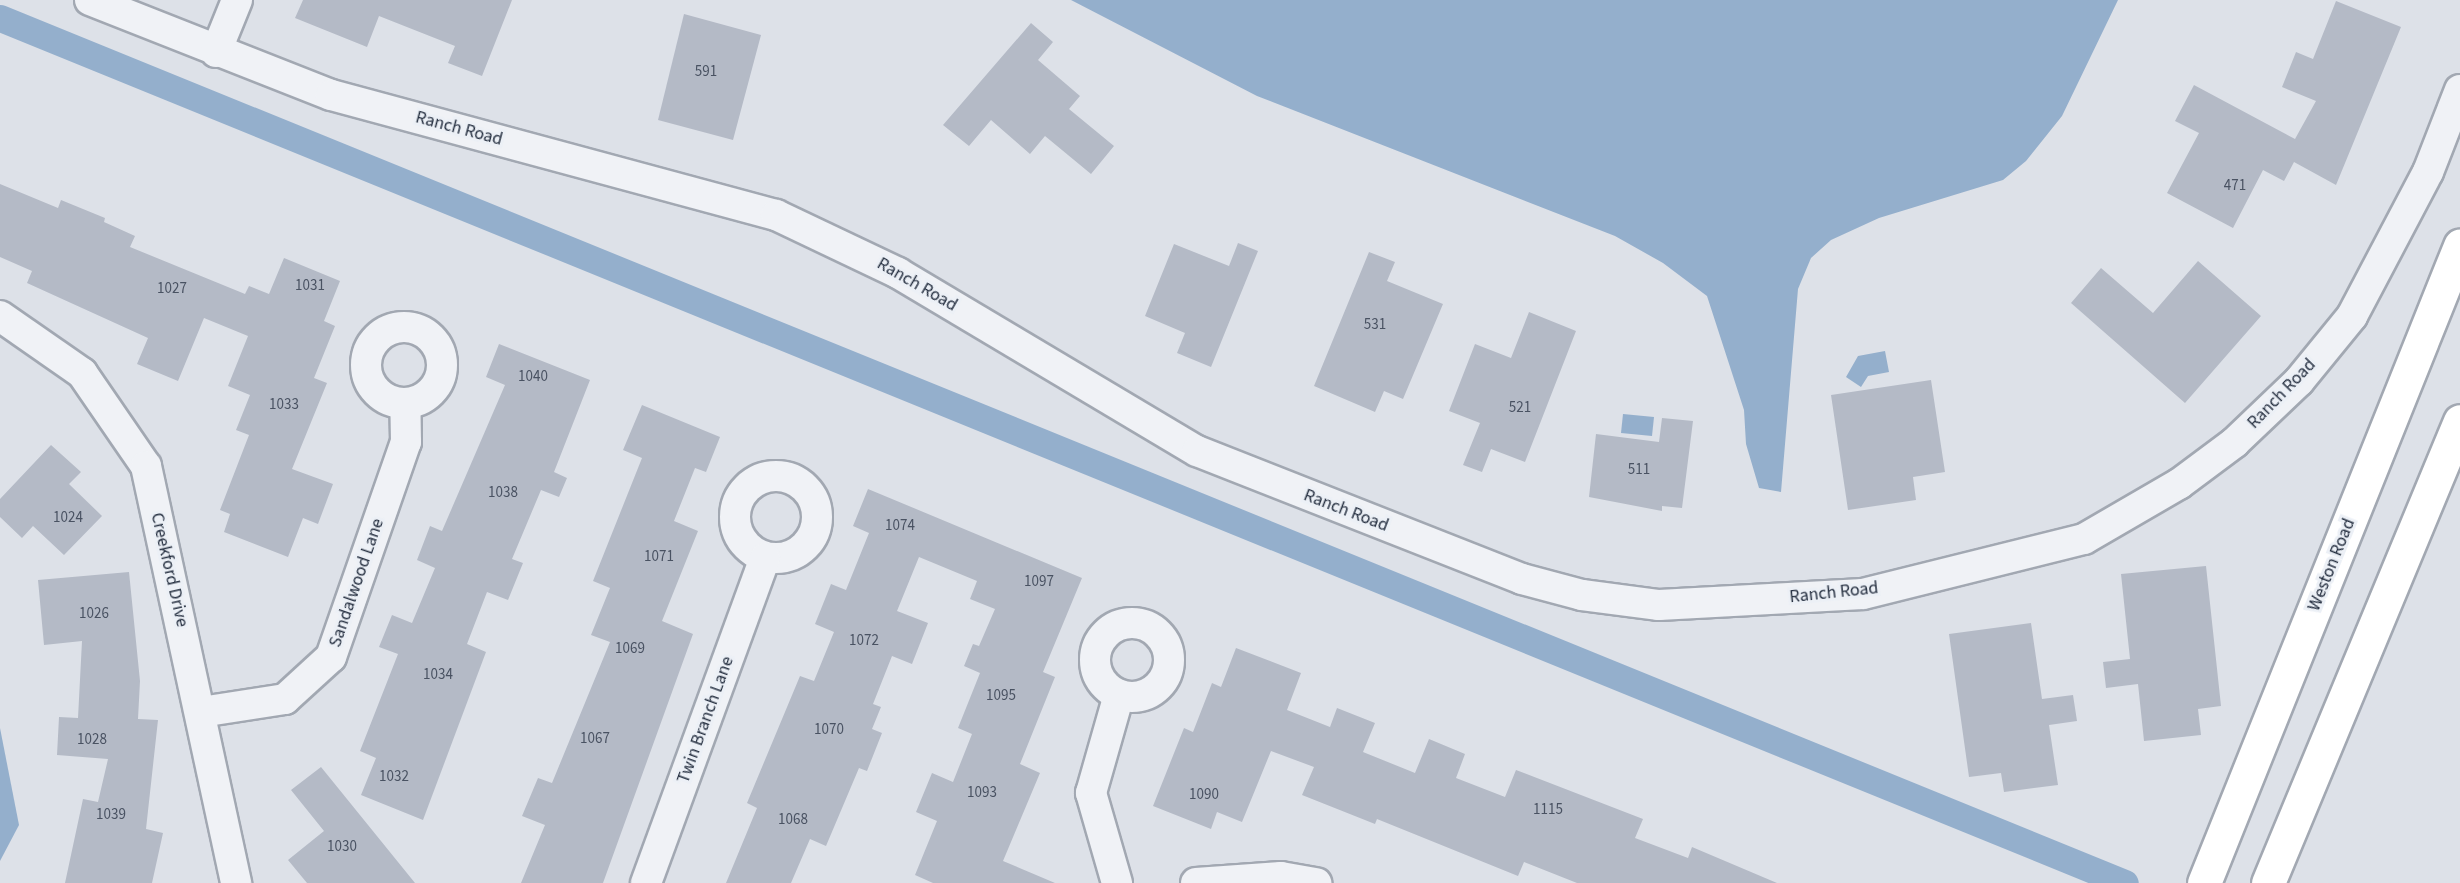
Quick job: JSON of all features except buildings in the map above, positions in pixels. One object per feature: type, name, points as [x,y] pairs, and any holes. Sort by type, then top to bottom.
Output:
[{"type":"main road","name":"Weston Road","points":[[2204,883],[2460,246]]},
{"type":"main road","points":[[2268,883],[2460,420]]},
{"type":"street","name":"Ranch Road","points":[[90,0],[216,52],[331,95],[776,215],[898,273],[1197,451],[1522,579],[1582,595],[1659,605],[1863,594],[2084,539],[2179,484],[2234,443],[2299,381],[2352,316],[2428,172],[2460,90]]},
{"type":"street","points":[[216,52],[237,0]]},
{"type":"street","name":"Creekford Drive","points":[[0,316],[82,373],[146,466],[201,712],[236,883]]},
{"type":"street","name":"Sandalwood Lane","points":[[201,712],[285,699],[331,657],[406,442],[405,403]]},
{"type":"street","name":"Twin Branch Lane","points":[[646,883],[765,558]]},
{"type":"street","points":[[1117,883],[1091,793],[1119,695]]},
{"type":"street","points":[[1196,883],[1281,877],[1316,883]]},
{"type":"water","points":[[1071,0],[2118,0],[2062,116],[2026,161],[2003,180],[1879,218],[1831,240],[1811,258],[1798,289],[1781,492],[1759,488],[1746,444],[1744,410],[1707,296],[1663,263],[1615,236],[1257,96]]},
{"type":"water","points":[[1885,351],[1889,372],[1868,376],[1861,387],[1846,377],[1858,356]]},
{"type":"water","points":[[1623,414],[1654,417],[1652,436],[1621,433]]},
{"type":"water","points":[[0,728],[19,825],[0,861]]},
{"type":"waterway","points":[[0,18],[2125,883]]}]
